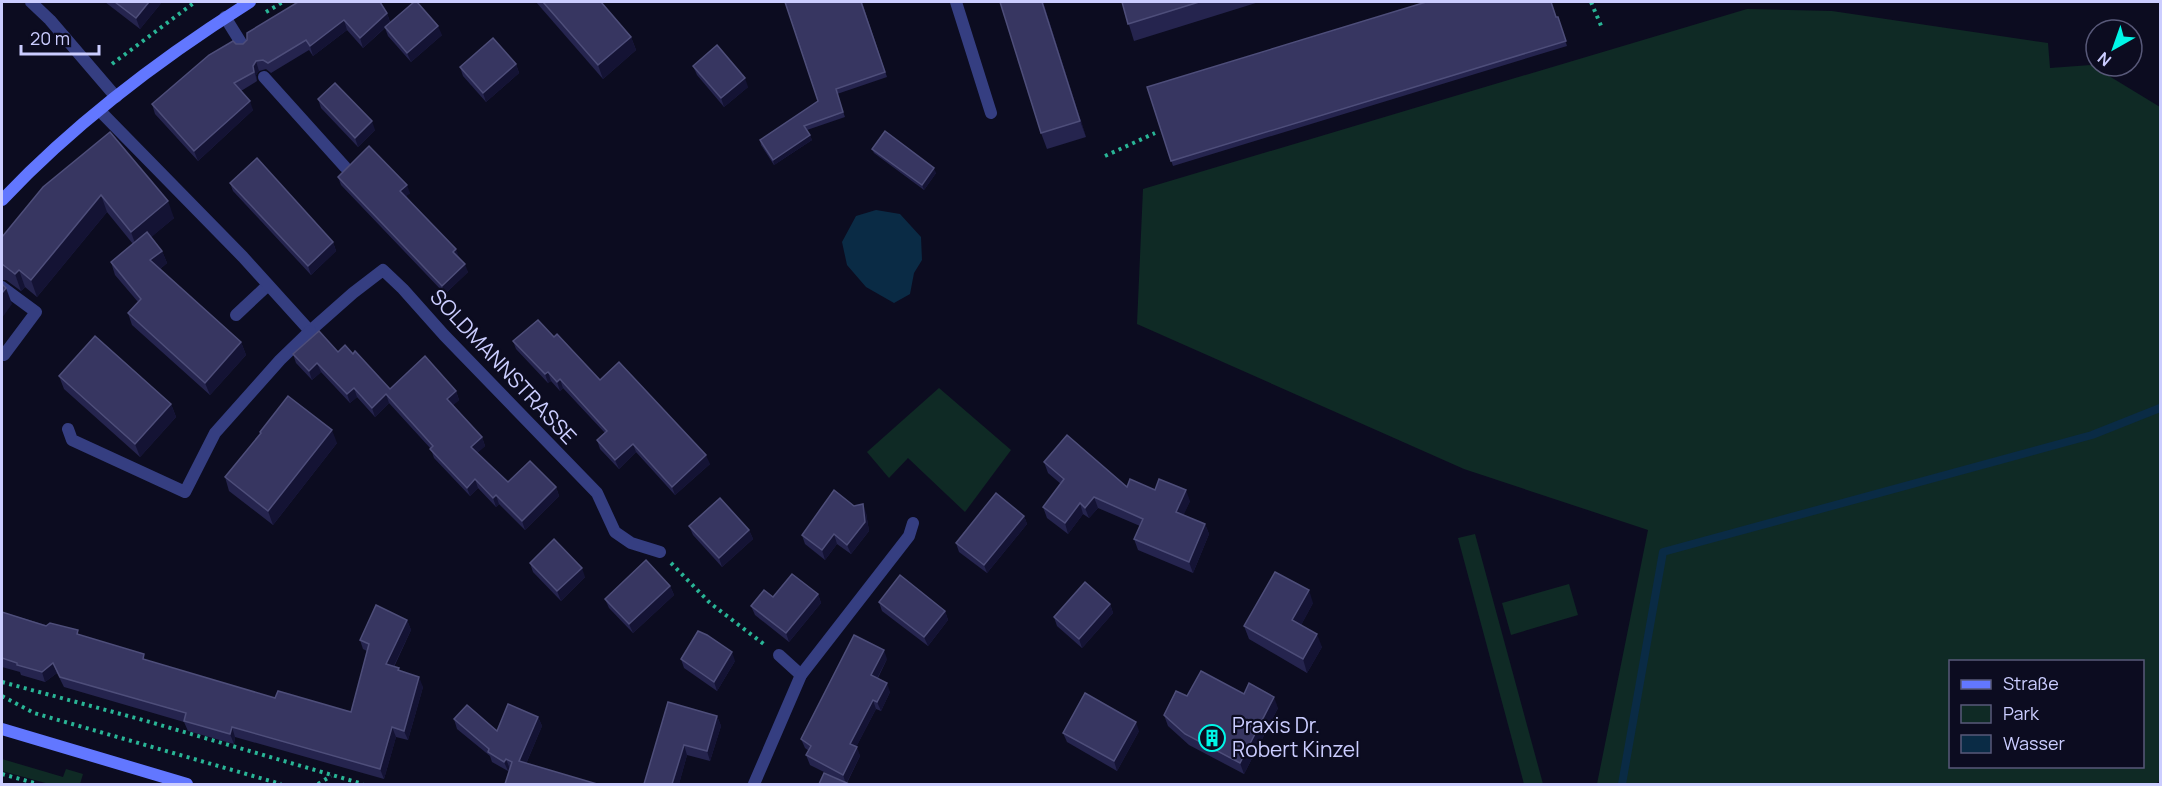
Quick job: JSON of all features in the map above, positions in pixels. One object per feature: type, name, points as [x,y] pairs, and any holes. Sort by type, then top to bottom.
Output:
[{"type":"main road","points":[[2,200],[55,148],[158,63],[250,2]]},
{"type":"main road","points":[[2,729],[187,784]]},
{"type":"street","points":[[31,2],[50,20],[116,97]]},
{"type":"street","points":[[956,2],[992,113]]},
{"type":"street","points":[[225,17],[243,46]]},
{"type":"street","points":[[264,77],[345,167]]},
{"type":"street","points":[[100,111],[310,331]]},
{"type":"street","name":"SOLDMANNSTRASSE","points":[[68,429],[72,440],[186,492],[215,433],[280,360],[353,293],[383,270],[597,493],[615,532],[630,543],[660,552]]},
{"type":"street","points":[[236,315],[268,285]]},
{"type":"street","points":[[2,287],[36,312],[4,355]]},
{"type":"street","points":[[754,784],[801,675],[909,536],[913,523]]},
{"type":"street","points":[[779,656],[801,675]]},
{"type":"path","points":[[102,81],[114,62],[195,2]]},
{"type":"path","points":[[1591,2],[1602,28]]},
{"type":"path","points":[[1105,156],[1155,133]]},
{"type":"path","points":[[660,552],[710,603],[779,656]]},
{"type":"path","points":[[2,682],[363,784]]},
{"type":"path","points":[[2,696],[34,713],[281,784]]},
{"type":"path","points":[[2,774],[37,784]]},
{"type":"path","points":[[318,784],[331,776]]},
{"type":"green space","points":[[1747,9],[1832,11],[2048,43],[2050,68],[2084,66],[2084,78],[2112,78],[2160,107],[2160,781],[2155,784],[1597,784],[1648,530],[1464,469],[1137,324],[1143,189]]},
{"type":"green space","points":[[939,388],[1011,450],[965,512],[908,458],[889,478],[867,452]]},
{"type":"green space","points":[[1475,534],[1543,784],[1524,784],[1458,538]]},
{"type":"green space","points":[[1569,584],[1578,615],[1511,635],[1502,603]]},
{"type":"green space","points":[[2,759],[63,777],[66,769],[83,774],[80,784],[49,784],[2,771]]},
{"type":"water","points":[[876,210],[900,214],[921,237],[922,260],[914,273],[910,294],[894,303],[866,287],[847,265],[842,242],[856,216]]},
{"type":"building","points":[[115,2],[149,2],[136,18]]},
{"type":"building","points":[[298,2],[380,2],[387,13],[360,38],[344,20],[310,46],[306,40],[268,63],[263,60],[256,61],[253,66],[254,72],[234,83],[250,101],[194,151],[152,104],[209,55],[233,41],[236,44],[243,44],[247,40],[247,33]]},
{"type":"building","points":[[414,2],[417,2],[438,26],[407,53],[385,27]]},
{"type":"building","points":[[543,2],[601,2],[631,37],[598,65]]},
{"type":"building","points":[[785,2],[861,2],[885,72],[836,89],[843,112],[804,126],[810,135],[773,160],[760,140],[818,101]]},
{"type":"building","points":[[1000,2],[1042,2],[1080,121],[1041,133]]},
{"type":"building","points":[[1122,2],[1199,2],[1128,24]]},
{"type":"building","points":[[1426,2],[1551,2],[1566,41],[1171,161],[1147,87]]},
{"type":"building","points":[[493,38],[516,64],[483,93],[460,67]]},
{"type":"building","points":[[717,45],[745,78],[721,98],[693,66]]},
{"type":"building","points":[[335,83],[372,121],[355,138],[318,99]]},
{"type":"building","points":[[885,131],[934,168],[922,185],[872,149]]},
{"type":"building","points":[[110,132],[168,201],[131,232],[101,195],[31,280],[19,270],[15,274],[2,264],[2,237],[43,187]]},
{"type":"building","points":[[369,146],[407,185],[400,191],[456,249],[453,252],[465,264],[442,286],[338,177]]},
{"type":"building","points":[[257,158],[333,242],[308,266],[230,183]]},
{"type":"building","points":[[147,232],[162,251],[150,260],[241,342],[205,383],[128,313],[141,299],[111,262]]},
{"type":"building","points":[[538,320],[554,337],[557,334],[600,380],[619,362],[706,455],[672,487],[633,444],[615,460],[597,440],[607,431],[560,379],[557,382],[548,372],[545,374],[513,341]]},
{"type":"building","points":[[319,331],[338,352],[345,345],[353,354],[355,351],[390,389],[425,356],[456,391],[447,399],[482,437],[471,447],[508,482],[530,461],[556,487],[522,521],[496,495],[493,498],[475,479],[467,488],[430,449],[433,446],[386,394],[372,408],[354,388],[347,394],[317,363],[309,371],[293,354]]},
{"type":"building","points":[[95,336],[171,404],[135,444],[59,376]]},
{"type":"building","points":[[288,396],[332,430],[268,511],[225,477]]},
{"type":"building","points":[[1067,435],[1127,487],[1130,479],[1155,490],[1159,479],[1186,490],[1176,512],[1205,524],[1189,562],[1134,539],[1143,519],[1094,497],[1085,508],[1080,503],[1065,523],[1043,507],[1064,479],[1044,462]]},
{"type":"building","points":[[834,490],[854,506],[863,504],[865,522],[847,545],[834,534],[822,550],[802,535]]},
{"type":"building","points":[[996,493],[1024,516],[984,565],[956,543]]},
{"type":"building","points":[[720,498],[749,530],[719,558],[689,526]]},
{"type":"building","points":[[554,539],[582,568],[557,591],[530,563]]},
{"type":"building","points":[[646,560],[670,586],[629,624],[605,599]]},
{"type":"building","points":[[1275,572],[1309,590],[1292,620],[1317,634],[1303,659],[1244,626]]},
{"type":"building","points":[[792,574],[818,594],[786,633],[751,606],[764,590],[773,597]]},
{"type":"building","points":[[900,575],[945,611],[924,637],[879,602]]},
{"type":"building","points":[[1085,582],[1110,604],[1079,639],[1054,617]]},
{"type":"building","points":[[376,605],[407,620],[386,664],[419,677],[404,731],[392,727],[380,769],[232,727],[230,734],[184,721],[186,713],[60,677],[53,663],[42,672],[2,658],[2,612],[46,626],[50,623],[78,630],[77,634],[144,654],[143,659],[275,698],[278,691],[351,712],[369,644],[360,640]]},
{"type":"building","points":[[698,631],[732,652],[714,682],[681,659]]},
{"type":"building","points":[[854,635],[884,650],[871,675],[887,683],[877,702],[873,700],[850,744],[857,747],[843,775],[806,755],[811,746],[801,739]]},
{"type":"building","points":[[1201,671],[1244,694],[1249,683],[1274,697],[1240,763],[1185,734],[1164,715],[1176,691],[1187,696]]},
{"type":"building","points":[[1085,693],[1136,722],[1114,761],[1063,733]]},
{"type":"building","points":[[668,702],[717,716],[707,751],[684,745],[672,784],[644,784]]},
{"type":"building","points":[[508,704],[538,717],[519,761],[597,784],[505,784],[512,762],[506,759],[504,762],[488,752],[489,749],[454,719],[467,705],[497,731]]},
{"type":"building","points":[[824,773],[849,784],[819,784]]},
{"type":"waterway","points":[[1622,784],[1663,552],[2092,435],[2160,408]]},
{"type":"place","name":"Praxis Dr. Robert Kinzel","points":[[1212,738]]}]
